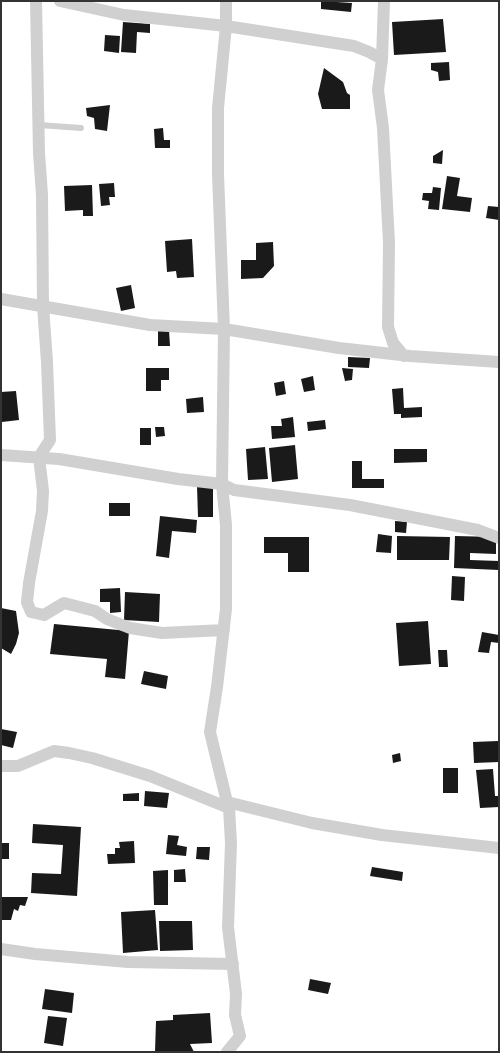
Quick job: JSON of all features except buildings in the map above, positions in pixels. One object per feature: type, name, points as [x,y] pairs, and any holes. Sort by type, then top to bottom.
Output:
[{"type":"street","points":[[36,1],[39,153],[42,195],[43,306],[50,440],[39,457],[43,491],[42,511],[27,602],[31,612],[44,615],[64,603],[95,611],[107,619],[130,628],[162,633],[224,630]]},
{"type":"street","points":[[60,1],[124,15],[226,26],[354,46],[382,59]]},
{"type":"street","points":[[226,1],[226,26],[218,108],[218,174],[224,329],[222,484],[226,525],[226,609],[210,732],[228,805],[231,843],[228,927],[236,994],[235,1015],[240,1036],[227,1052]]},
{"type":"street","points":[[384,1],[382,59],[378,90],[383,128],[389,243],[388,327],[392,342],[404,356]]},
{"type":"street","points":[[1,299],[150,325],[224,329],[339,348],[404,356],[499,362]]},
{"type":"street","points":[[1,455],[59,458],[178,479],[222,484],[234,490],[350,505],[478,530],[499,538]]},
{"type":"street","points":[[1,766],[18,766],[54,751],[69,753],[150,776],[228,805],[312,823],[382,835],[499,848]]},
{"type":"street","points":[[1,949],[35,954],[128,962],[233,964]]},
{"type":"lane","points":[[39,125],[82,128]]}]
